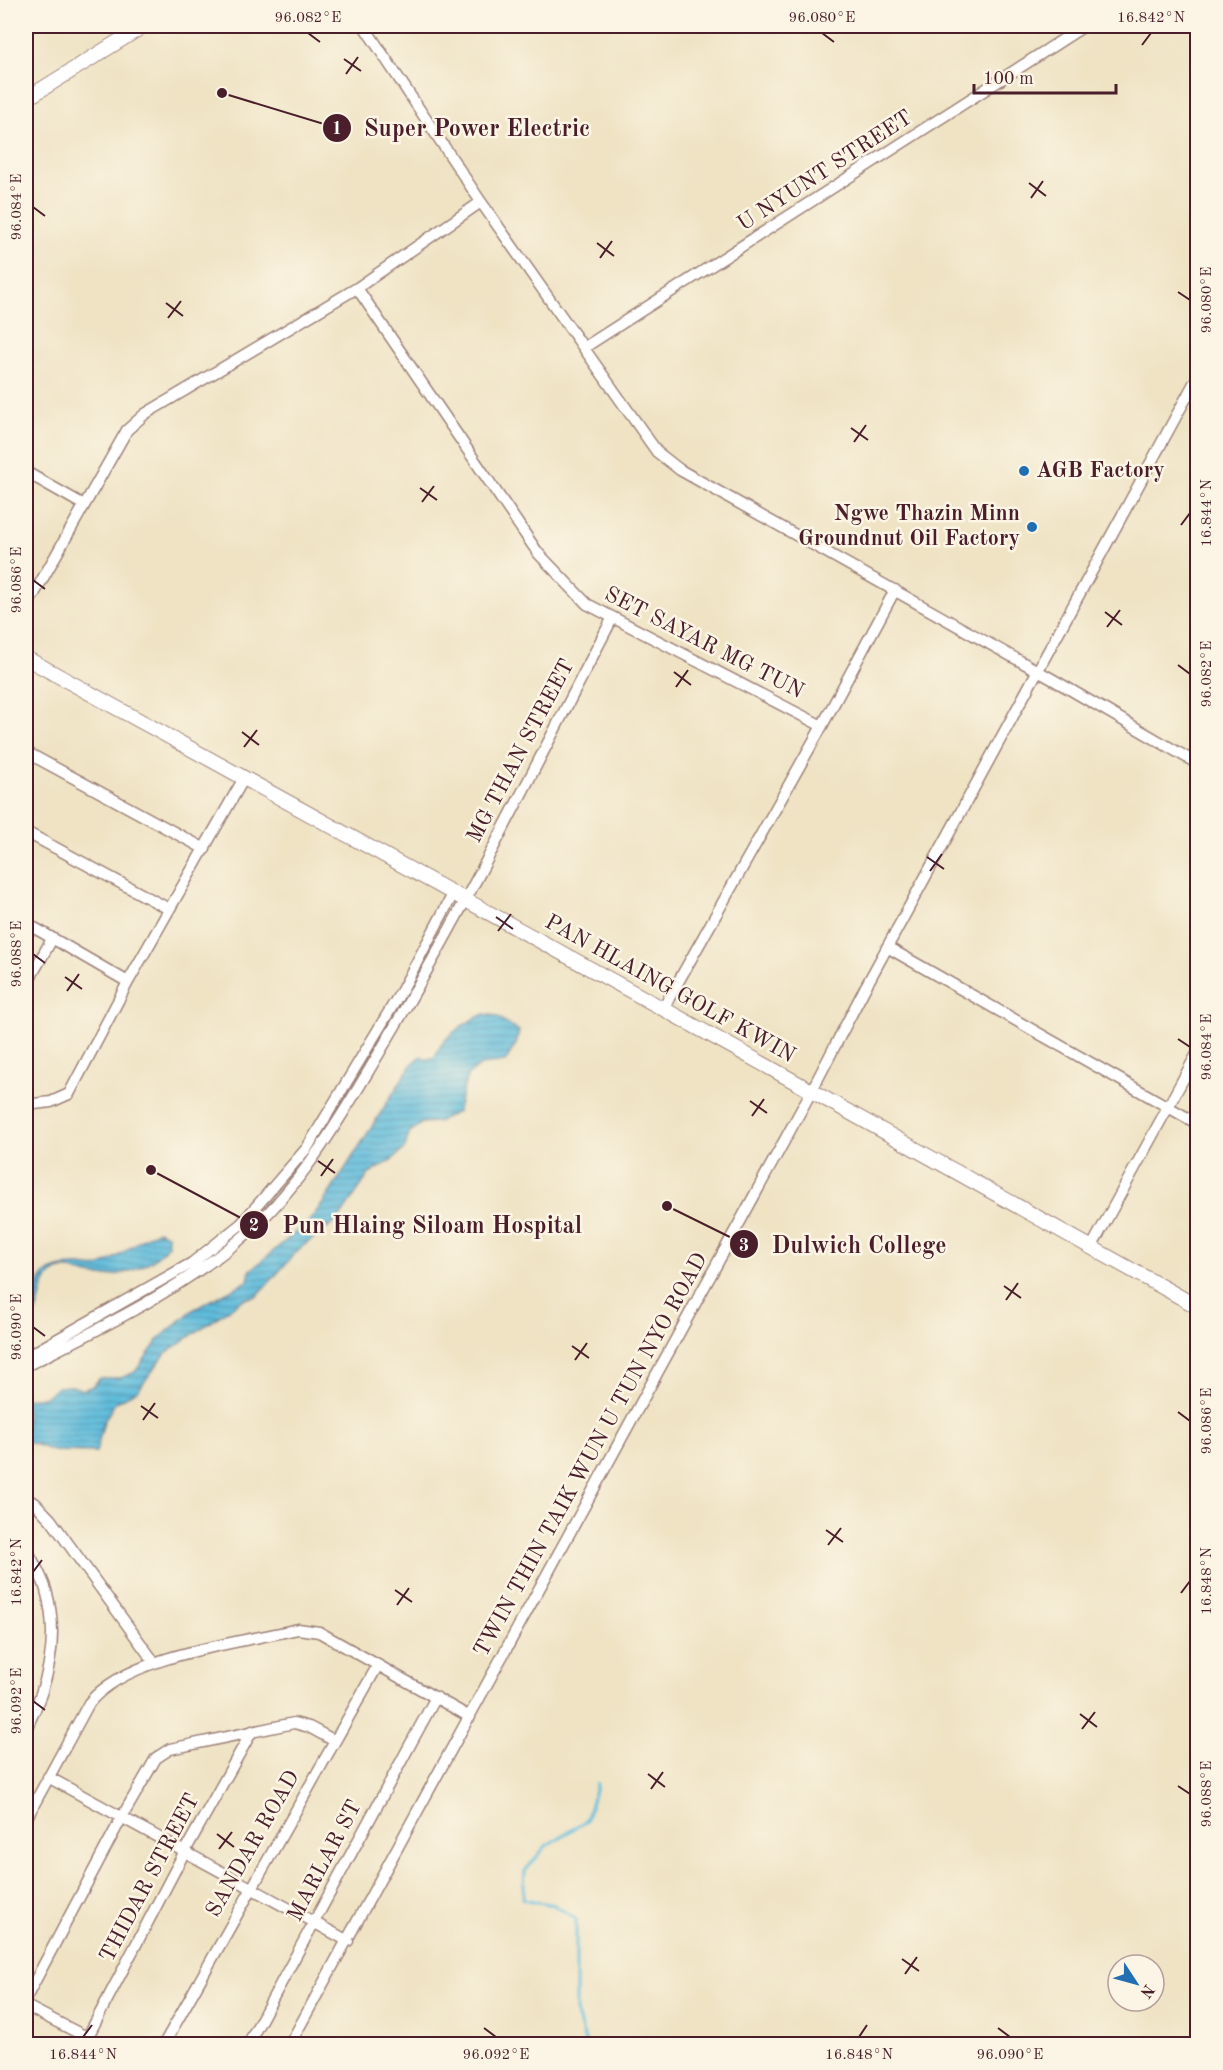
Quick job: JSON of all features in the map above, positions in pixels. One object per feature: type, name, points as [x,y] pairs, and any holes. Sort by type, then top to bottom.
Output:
[{"type":"street","points":[[26,99],[143,26]]},
{"type":"street","points":[[364,26],[481,202],[657,452],[680,470],[1038,671],[1197,764]]},
{"type":"street","name":"U NYUNT STREET","points":[[585,347],[1084,26]]},
{"type":"street","points":[[26,608],[128,430],[145,414],[357,288],[481,202]]},
{"type":"street","name":"SET SAYAR MG TUN","points":[[357,288],[538,552],[587,604],[612,619],[822,726],[895,590]]},
{"type":"street","name":"TWIN THIN TAIK WUN U TUN NYO ROAD","points":[[290,2044],[812,1092],[887,947],[1197,376]]},
{"type":"street","points":[[26,472],[84,505]]},
{"type":"street","name":"MG THAN STREET","points":[[459,897],[612,619]]},
{"type":"street","name":"PAN HLAING GOLF KWIN","points":[[26,658],[459,897],[664,1007],[1197,1308]]},
{"type":"street","points":[[664,1007],[822,726]]},
{"type":"street","points":[[26,752],[205,849]]},
{"type":"street","points":[[26,1105],[51,1102],[69,1094],[128,982],[244,778]]},
{"type":"street","points":[[26,832],[169,909]]},
{"type":"street","points":[[26,1357],[192,1263],[241,1224],[307,1148],[459,897]]},
{"type":"street","points":[[26,1366],[170,1291],[238,1242],[290,1188],[337,1123],[413,996],[459,897]]},
{"type":"street","points":[[26,923],[128,982]]},
{"type":"street","points":[[26,985],[52,939]]},
{"type":"street","points":[[887,947],[1197,1124]]},
{"type":"street","points":[[1091,1248],[1197,1052]]},
{"type":"street","points":[[26,1500],[35,1503],[51,1520],[154,1662]]},
{"type":"street","points":[[26,1547],[46,1589],[53,1633],[51,1664],[26,1730]]},
{"type":"street","points":[[26,1819],[89,1703],[99,1690],[154,1662],[298,1629],[319,1632],[470,1717]]},
{"type":"street","name":"SANDAR ROAD","points":[[164,2044],[250,1887],[378,1665]]},
{"type":"street","name":"MARLAR ST","points":[[248,2044],[436,1696]]},
{"type":"street","points":[[26,1998],[156,1758],[170,1749],[294,1723],[309,1727],[335,1741]]},
{"type":"street","name":"THIDAR STREET","points":[[86,2041],[184,1851],[252,1731]]},
{"type":"street","points":[[48,1777],[348,1941]]},
{"type":"street","points":[[26,2006],[86,2041],[100,2044]]},
{"type":"water","points":[[484,1014],[496,1016],[519,1031],[516,1044],[505,1062],[481,1065],[467,1076],[457,1112],[438,1122],[422,1123],[409,1133],[405,1148],[392,1160],[369,1174],[338,1220],[299,1249],[257,1296],[244,1299],[166,1353],[138,1390],[115,1403],[104,1421],[96,1452],[53,1451],[26,1441],[26,1398],[43,1397],[57,1387],[72,1386],[83,1390],[93,1386],[100,1378],[121,1378],[135,1372],[160,1338],[193,1310],[248,1281],[250,1271],[309,1221],[324,1202],[411,1065],[421,1056],[428,1059],[435,1057],[438,1049],[449,1037],[462,1026]]},
{"type":"water","points":[[158,1231],[167,1235],[168,1245],[153,1260],[133,1270],[111,1276],[100,1276],[70,1269],[58,1270],[46,1281],[36,1311],[26,1323],[26,1312],[33,1309],[36,1288],[44,1275],[67,1266],[98,1267]]},
{"type":"waterway","points":[[586,2044],[576,2011],[576,1919],[554,1905],[523,1899],[525,1871],[546,1846],[586,1821],[597,1784]]},
{"type":"place","name":"Super Power Electric","points":[[222,93]]},
{"type":"place","name":"AGB Factory","points":[[1024,471]]},
{"type":"place","name":"Ngwe Thazin Minn Groundnut Oil Factory","points":[[1032,527]]},
{"type":"place","name":"Pun Hlaing Siloam Hospital","points":[[151,1170]]},
{"type":"place","name":"Dulwich College","points":[[667,1206]]}]
